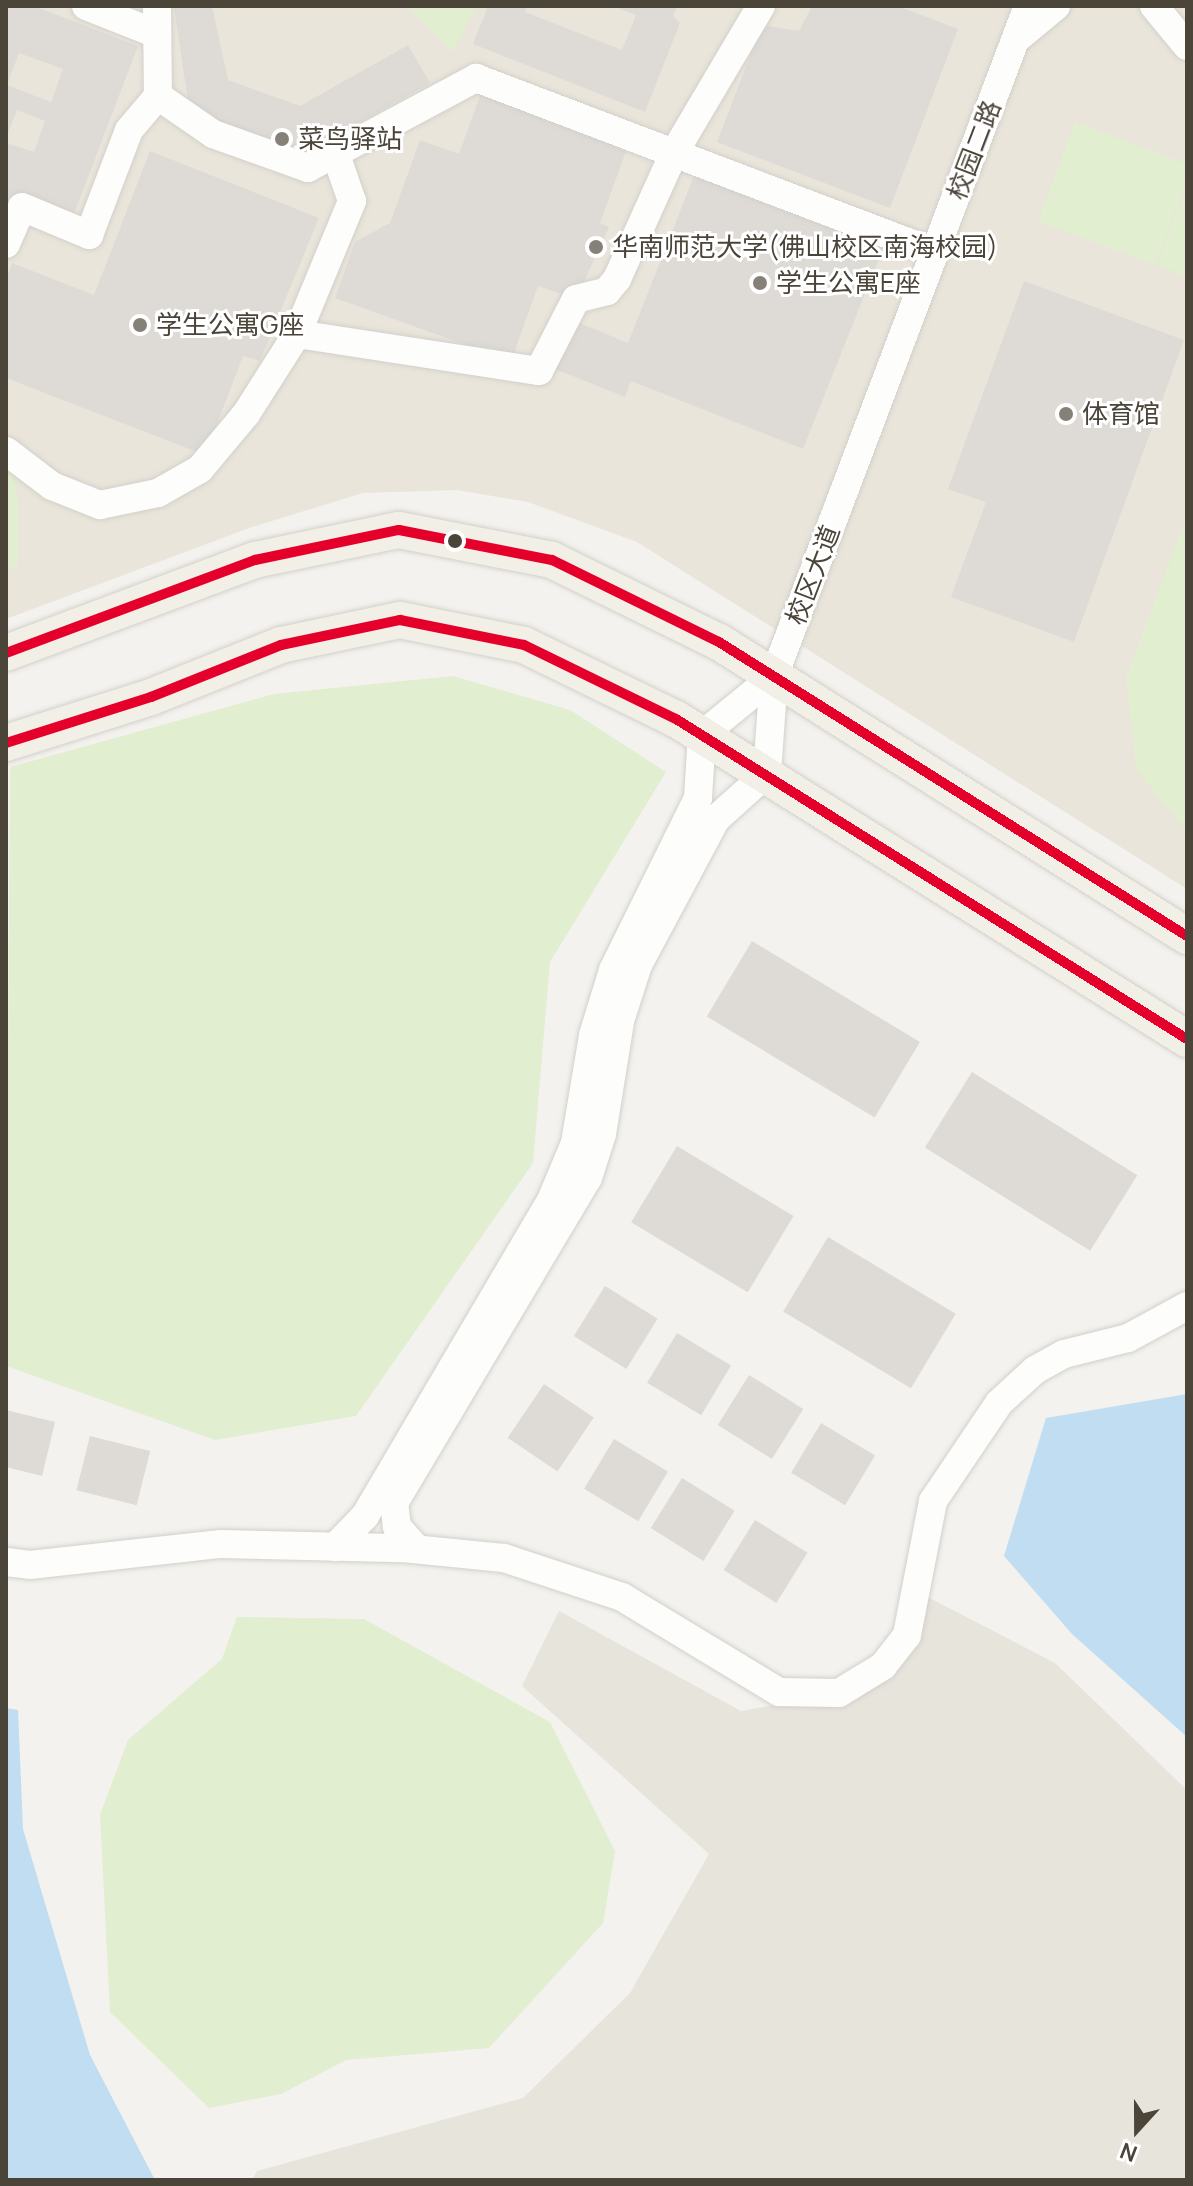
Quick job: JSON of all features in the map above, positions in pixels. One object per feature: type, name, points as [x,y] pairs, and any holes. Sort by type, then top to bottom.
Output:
[{"type":"main road","points":[[6,653],[255,560],[399,530],[552,560],[719,642],[1187,936]]},
{"type":"main road","points":[[6,743],[151,697],[281,645],[400,620],[524,645],[702,735],[767,773],[1187,1039]]},
{"type":"street","points":[[6,244],[22,207],[89,235],[129,130],[158,96],[157,20],[86,6]]},
{"type":"street","points":[[297,334],[539,371],[576,299],[607,291],[617,279],[674,153],[761,6]]},
{"type":"street","name":"校园二路","points":[[852,473],[1028,6]]},
{"type":"street","points":[[1014,43],[1056,6]]},
{"type":"street","points":[[1154,6],[1187,46]]},
{"type":"street","points":[[158,96],[213,134],[308,168],[476,78],[935,252]]},
{"type":"street","points":[[6,451],[52,486],[100,505],[158,493],[200,469],[246,414],[297,334],[352,201],[335,152]]},
{"type":"street","name":"校区大道","points":[[774,676],[852,473]]},
{"type":"street","points":[[335,1547],[365,1516],[552,1198],[575,1143],[593,1035],[613,970],[698,798],[702,735],[774,676]]},
{"type":"street","points":[[417,1549],[397,1527],[394,1503],[588,1178],[602,1134],[620,1021],[638,965],[716,819],[767,773],[774,676]]},
{"type":"street","points":[[6,1562],[30,1565],[221,1544],[417,1549],[504,1558],[560,1573],[663,1619],[779,1692],[839,1693],[883,1666],[907,1635],[933,1501],[999,1403],[1035,1370],[1064,1354],[1128,1338],[1187,1306]]},
{"type":"shaded area","name":"华南师范大学(佛山校区南海校园)","points":[[6,6],[1187,6],[1187,889],[637,542],[528,502],[457,490],[363,493],[249,528],[6,619]]},
{"type":"shaded area","points":[[918,1592],[1055,1663],[1187,1790],[1187,2180],[252,2180],[257,2171],[523,2098],[630,1993],[709,1854],[522,1686],[559,1611],[741,1711],[839,1693],[883,1666]]},
{"type":"green space","points":[[408,6],[477,6],[452,52]]},
{"type":"green space","points":[[1075,122],[1187,164],[1187,181],[1155,265],[1038,221]]},
{"type":"green space","points":[[1187,185],[1187,277],[1157,265]]},
{"type":"green space","points":[[6,469],[13,475],[18,504],[18,566],[6,572]]},
{"type":"green space","points":[[1187,516],[1187,832],[1136,769],[1126,677]]},
{"type":"green space","points":[[453,676],[570,710],[666,772],[550,962],[533,1163],[356,1416],[215,1440],[6,1366],[10,767],[274,694]]},
{"type":"green space","points":[[237,1617],[364,1619],[550,1722],[615,1851],[603,1923],[489,2048],[346,2060],[281,2094],[209,2108],[110,2012],[100,1815],[128,1740],[222,1659]]},
{"type":"water","points":[[1187,1394],[1187,1737],[1072,1634],[1004,1556],[1046,1418]]},
{"type":"water","points":[[6,1708],[18,1710],[23,1829],[90,2055],[155,2180],[6,2180]]},
{"type":"building","points":[[6,6],[34,6],[138,46],[71,222],[9,198],[6,205],[6,143],[34,152],[45,121],[17,110],[6,138]],"holes":[[[19,53],[63,69],[51,102],[7,85]]]},
{"type":"building","points":[[174,6],[212,6],[228,80],[300,106],[408,45],[430,83],[301,155],[189,108]]},
{"type":"building","points":[[488,6],[527,6],[525,12],[622,50],[636,15],[613,6],[677,6],[673,16],[680,23],[645,112],[473,44]]},
{"type":"building","points":[[812,6],[898,6],[958,29],[890,208],[717,142],[762,25],[799,31]]},
{"type":"building","points":[[482,90],[629,143],[600,223],[609,227],[576,299],[538,286],[511,361],[335,298],[355,242],[390,223],[420,140],[459,154]]},
{"type":"building","name":"学生公寓G座","points":[[150,151],[319,218],[260,361],[243,356],[205,455],[6,378],[6,278],[12,263],[94,295]]},
{"type":"building","name":"学生公寓E座","points":[[696,171],[884,246],[803,449],[631,381],[625,397],[555,369],[575,321],[628,343]]},
{"type":"building","name":"体育馆","points":[[1024,281],[1184,340],[1074,642],[951,597],[986,502],[948,489]]},
{"type":"building","points":[[752,941],[920,1042],[875,1117],[707,1016]]},
{"type":"building","points":[[972,1072],[1137,1175],[1090,1251],[925,1147]]},
{"type":"building","points":[[677,1146],[794,1216],[748,1292],[631,1222]]},
{"type":"building","points":[[828,1237],[956,1314],[911,1388],[783,1312]]},
{"type":"building","points":[[605,1286],[658,1319],[626,1369],[574,1336]]},
{"type":"building","points":[[677,1333],[731,1365],[701,1415],[647,1383]]},
{"type":"building","points":[[749,1375],[803,1409],[772,1459],[718,1425]]},
{"type":"building","points":[[544,1384],[594,1418],[557,1471],[508,1438]]},
{"type":"building","points":[[6,1410],[55,1422],[42,1476],[6,1467]]},
{"type":"building","points":[[821,1423],[875,1455],[845,1505],[791,1473]]},
{"type":"building","points":[[90,1436],[150,1451],[137,1505],[76,1490]]},
{"type":"building","points":[[614,1439],[668,1471],[638,1521],[584,1489]]},
{"type":"building","points":[[682,1478],[735,1511],[703,1561],[651,1528]]},
{"type":"building","points":[[755,1520],[808,1553],[776,1603],[724,1570]]},
{"type":"transit line","points":[[6,653],[255,560],[399,530],[552,560],[719,642],[1187,936]]},
{"type":"transit line","points":[[6,743],[151,697],[281,645],[400,620],[524,645],[676,719],[1187,1039]]},
{"type":"place","name":"菜鸟驿站","points":[[282,139]]},
{"type":"place","name":"华南师范大学(佛山校区南海校园)","points":[[596,247]]},
{"type":"place","name":"学生公寓E座","points":[[760,283]]},
{"type":"place","name":"学生公寓G座","points":[[140,325]]},
{"type":"place","name":"体育馆","points":[[1066,414]]}]
